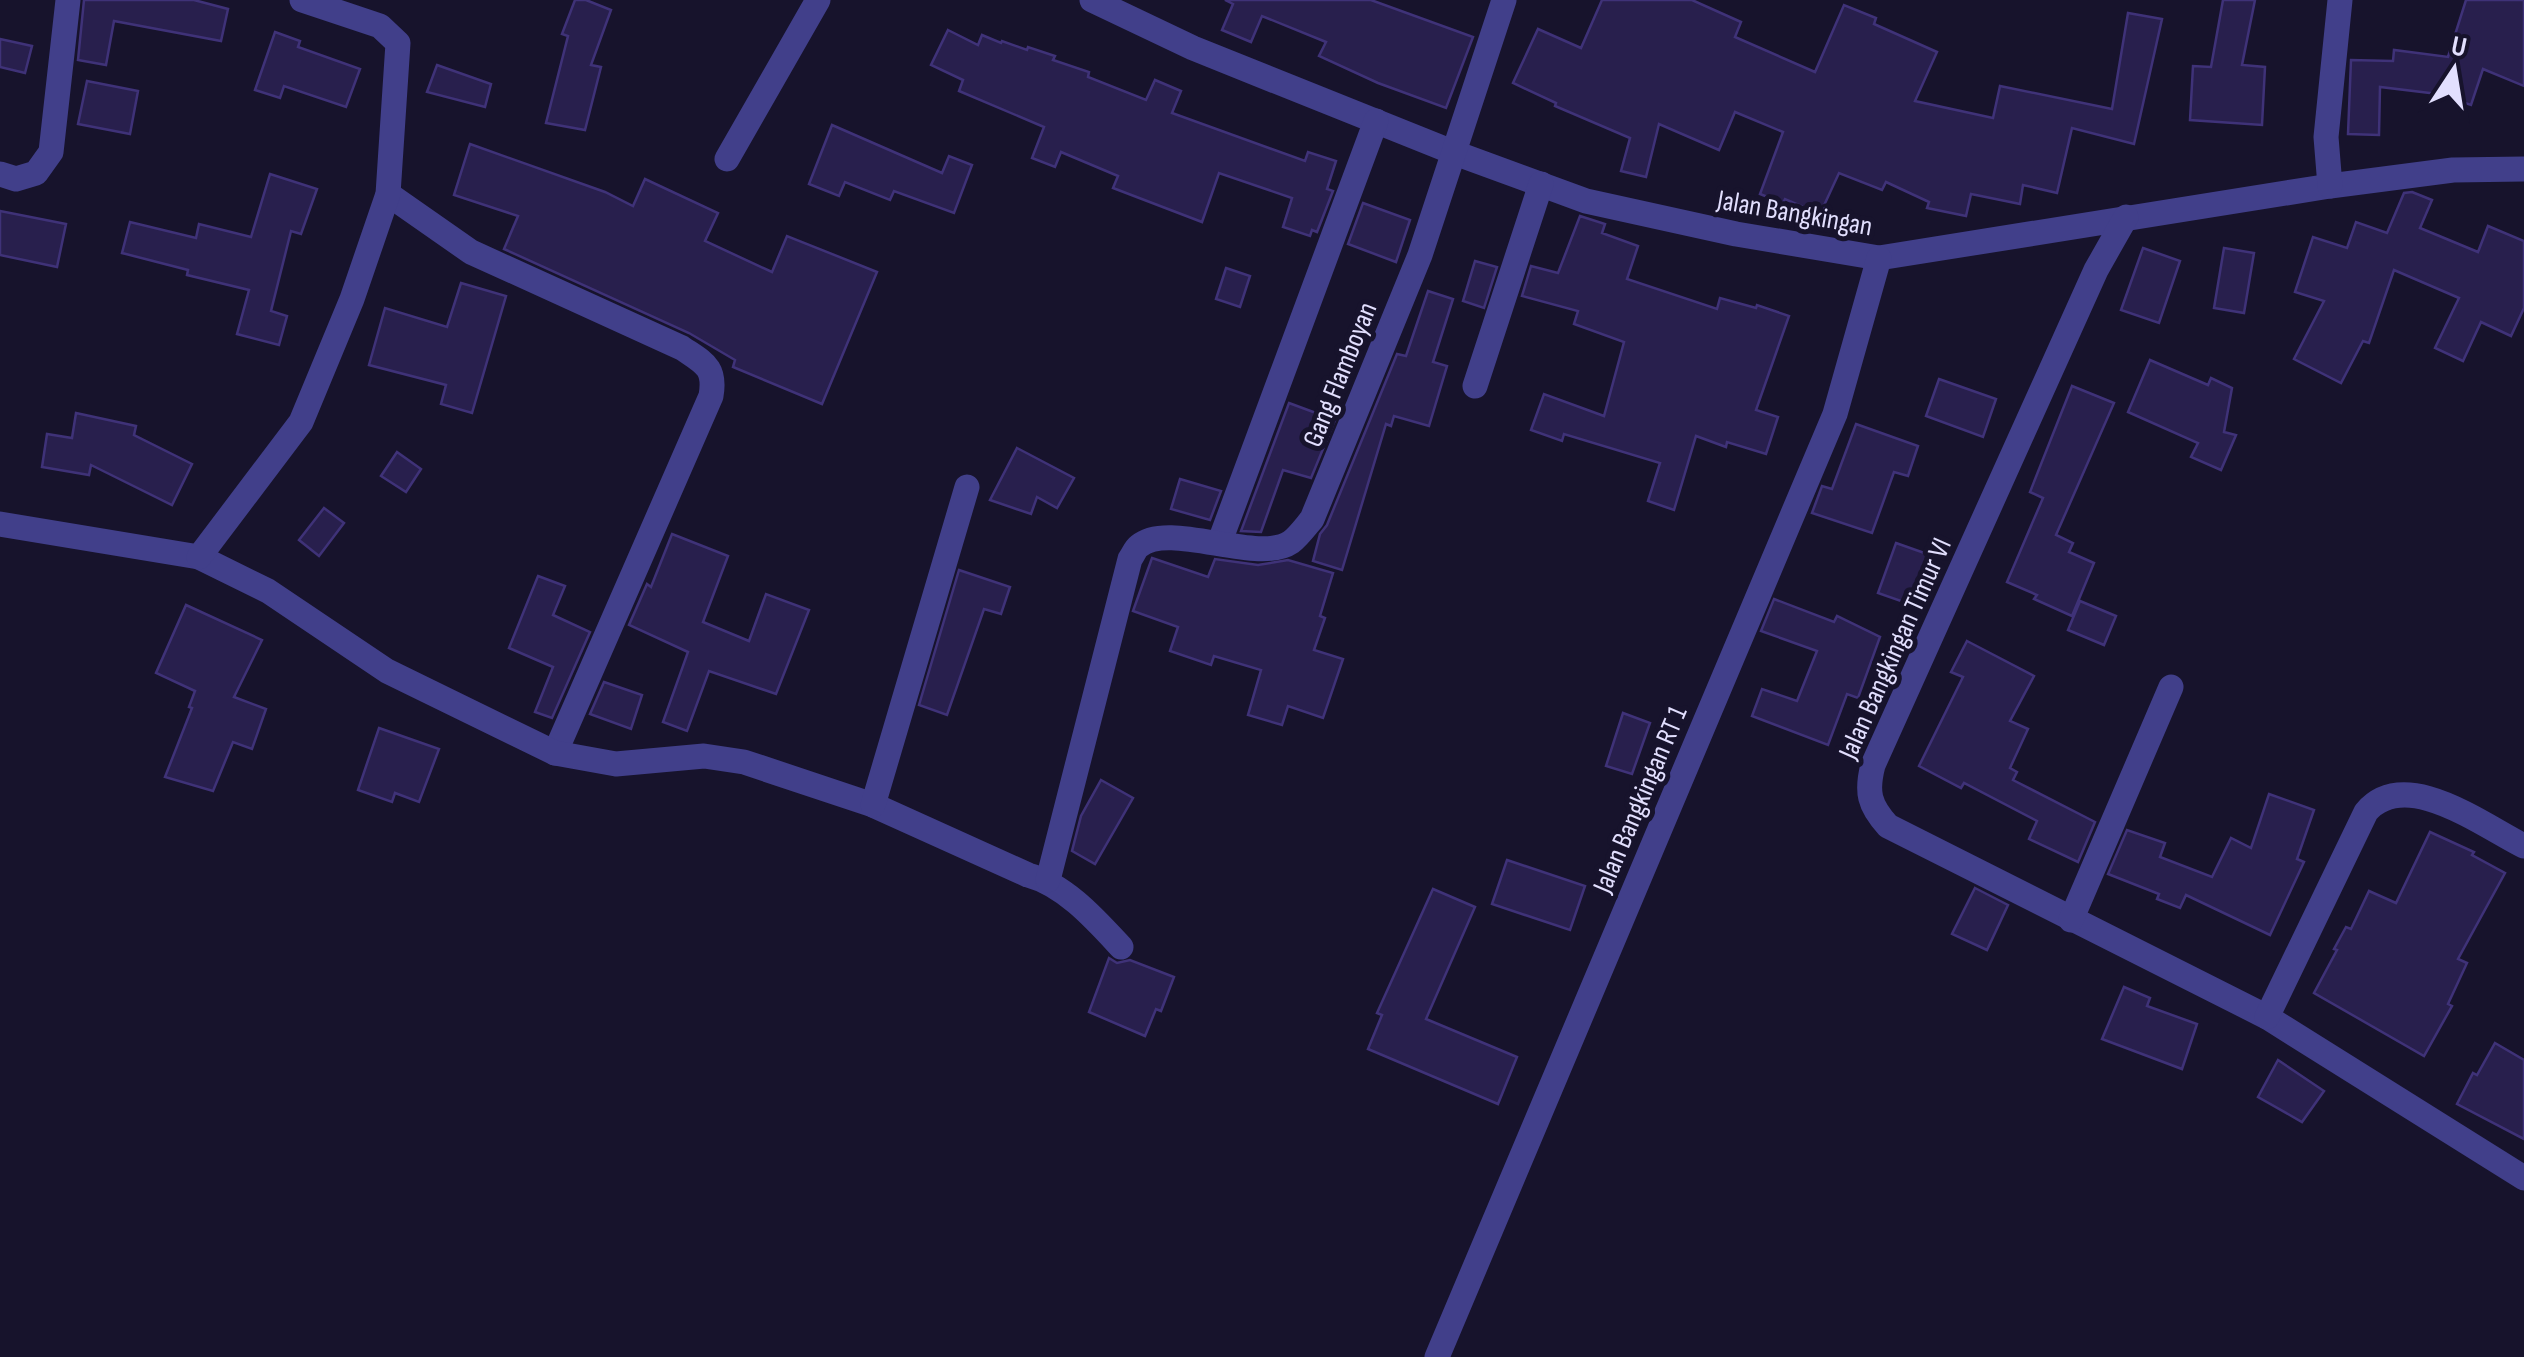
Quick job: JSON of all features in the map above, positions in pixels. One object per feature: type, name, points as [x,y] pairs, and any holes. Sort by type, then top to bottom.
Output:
[{"type":"street","points":[[0,174],[16,179],[36,174],[51,152],[68,0]]},
{"type":"street","points":[[200,556],[300,422],[352,299],[388,194],[398,42],[380,26],[302,0]]},
{"type":"street","points":[[726,159],[818,0]]},
{"type":"street","name":"Jalan Bangkingan","points":[[1092,0],[1192,48],[1586,201],[1698,226],[1879,258],[2330,186],[2453,170],[2524,169]]},
{"type":"street","name":"Gang Flamboyan","points":[[1048,880],[1130,559],[1139,546],[1155,539],[1220,541],[1264,550],[1290,543],[1312,519],[1420,255],[1504,0]]},
{"type":"street","points":[[2330,186],[2326,137],[2340,0]]},
{"type":"street","points":[[1220,541],[1376,121]]},
{"type":"street","points":[[1474,386],[1541,184]]},
{"type":"street","points":[[388,194],[471,252],[682,348],[706,365],[714,379],[555,753]]},
{"type":"street","name":"Jalan Bangkingan Timur VI","points":[[2126,217],[2080,305],[1873,765],[1867,788],[1872,809],[1888,826],[2267,1017],[2524,1178]]},
{"type":"street","name":"Jalan Bangkingan RT 1","points":[[1436,1357],[1835,414],[1879,258]]},
{"type":"street","points":[[873,805],[967,488]]},
{"type":"street","points":[[0,524],[200,556],[268,591],[387,671],[555,753],[616,764],[704,756],[744,762],[873,805],[1028,875],[1048,880],[1121,947]]},
{"type":"street","points":[[2071,920],[2171,687]]},
{"type":"street","points":[[2267,1017],[2366,812],[2376,801],[2392,794],[2424,796],[2524,846]]},
{"type":"building","points":[[84,0],[194,0],[228,9],[221,41],[114,21],[106,65],[78,60]]},
{"type":"building","points":[[575,0],[611,10],[591,65],[601,67],[585,130],[546,123],[568,36],[562,34]]},
{"type":"building","points":[[1225,0],[1371,0],[1473,37],[1446,108],[1319,56],[1326,42],[1262,16],[1251,42],[1222,30],[1233,4]]},
{"type":"building","points":[[1602,0],[1692,0],[1741,22],[1735,37],[1815,72],[1844,5],[1876,18],[1874,24],[1937,52],[1915,101],[1993,118],[2000,86],[2112,109],[2128,13],[2162,19],[2134,144],[2072,128],[2057,193],[2023,185],[2020,204],[1971,194],[1966,216],[1927,208],[1929,202],[1886,182],[1882,190],[1839,173],[1820,214],[1785,199],[1783,203],[1760,194],[1783,132],[1735,112],[1719,150],[1659,124],[1646,177],[1621,171],[1630,138],[1513,83],[1538,29],[1581,48]]},
{"type":"building","points":[[2223,0],[2255,0],[2242,65],[2265,67],[2262,125],[2190,120],[2193,66],[2211,67]]},
{"type":"building","points":[[2466,0],[2524,0],[2524,86],[2483,69],[2471,105],[2438,94],[2380,87],[2379,135],[2348,134],[2351,60],[2393,61],[2394,50],[2448,57]]},
{"type":"building","points":[[948,30],[978,45],[982,35],[1055,56],[1053,60],[1089,72],[1088,77],[1146,100],[1155,80],[1181,91],[1172,113],[1305,161],[1308,152],[1336,161],[1327,189],[1333,191],[1317,232],[1312,230],[1310,236],[1283,227],[1292,198],[1219,173],[1202,222],[1113,188],[1118,176],[1061,152],[1055,167],[1032,158],[1044,127],[959,91],[963,80],[931,65]]},
{"type":"building","points":[[275,32],[300,41],[298,47],[360,69],[346,107],[284,86],[280,98],[255,90]]},
{"type":"building","points":[[0,39],[32,46],[25,73],[0,67]]},
{"type":"building","points":[[437,65],[491,84],[485,107],[427,92]]},
{"type":"building","points":[[87,81],[138,91],[130,134],[78,124]]},
{"type":"building","points":[[832,125],[942,173],[949,156],[972,165],[954,213],[894,191],[890,200],[845,182],[839,196],[809,184]]},
{"type":"building","points":[[470,144],[605,192],[633,206],[645,179],[718,213],[705,241],[772,272],[787,236],[877,272],[822,404],[733,367],[735,360],[689,333],[504,249],[518,216],[454,195]]},
{"type":"building","points":[[270,174],[317,189],[301,234],[291,231],[271,311],[287,316],[279,345],[237,334],[249,290],[122,253],[130,222],[196,238],[199,224],[251,237]]},
{"type":"building","points":[[2404,193],[2432,200],[2420,228],[2478,252],[2488,226],[2524,241],[2524,308],[2511,336],[2481,322],[2463,361],[2435,348],[2459,298],[2394,270],[2369,343],[2363,341],[2341,383],[2294,359],[2324,301],[2295,292],[2313,237],[2347,248],[2356,222],[2387,233]]},
{"type":"building","points":[[1363,203],[1410,220],[1396,262],[1348,244]]},
{"type":"building","points":[[0,211],[66,224],[57,267],[0,255]]},
{"type":"building","points":[[1580,216],[1605,224],[1602,233],[1638,246],[1627,279],[1717,309],[1720,298],[1789,316],[1756,410],[1778,417],[1766,454],[1727,442],[1726,447],[1696,436],[1674,510],[1648,501],[1660,463],[1564,434],[1562,441],[1531,430],[1544,394],[1604,416],[1624,342],[1574,324],[1578,311],[1522,296],[1531,266],[1558,273]]},
{"type":"building","points":[[2143,248],[2180,261],[2159,323],[2121,310]]},
{"type":"building","points":[[2224,248],[2254,253],[2244,313],[2214,308]]},
{"type":"building","points":[[1475,261],[1497,267],[1484,308],[1463,301]]},
{"type":"building","points":[[1226,268],[1250,276],[1240,307],[1216,299]]},
{"type":"building","points":[[461,283],[506,296],[472,413],[441,404],[446,385],[369,365],[385,308],[447,327]]},
{"type":"building","points":[[1428,291],[1453,299],[1433,362],[1447,366],[1429,426],[1394,416],[1391,426],[1386,424],[1342,570],[1313,561],[1320,534],[1397,354],[1406,356]]},
{"type":"building","points":[[2150,360],[2208,385],[2211,378],[2232,388],[2224,432],[2236,435],[2221,470],[2191,457],[2198,443],[2128,412]]},
{"type":"building","points":[[1939,379],[1996,399],[1983,437],[1926,416]]},
{"type":"building","points":[[2072,386],[2114,403],[2056,535],[2073,543],[2069,552],[2094,563],[2072,616],[2007,582],[2043,498],[2030,492]]},
{"type":"building","points":[[1289,403],[1335,420],[1311,478],[1283,470],[1261,532],[1241,531]]},
{"type":"building","points":[[76,413],[136,426],[134,435],[192,464],[172,505],[91,465],[89,475],[42,467],[47,434],[72,438]]},
{"type":"building","points":[[1856,424],[1918,446],[1908,476],[1894,472],[1872,533],[1812,513],[1822,486],[1832,489]]},
{"type":"building","points":[[1017,448],[1074,478],[1057,508],[1037,497],[1031,514],[990,500]]},
{"type":"building","points":[[397,452],[421,469],[406,492],[381,476]]},
{"type":"building","points":[[1180,479],[1221,491],[1210,520],[1171,509]]},
{"type":"building","points":[[324,508],[344,523],[319,556],[299,540]]},
{"type":"building","points":[[672,534],[728,556],[703,622],[749,641],[766,594],[809,610],[776,694],[709,671],[687,731],[663,722],[688,652],[629,625],[647,584],[651,587]]},
{"type":"building","points":[[1896,543],[1933,556],[1915,606],[1878,593]]},
{"type":"building","points":[[1152,558],[1208,577],[1215,559],[1258,565],[1288,560],[1333,573],[1320,616],[1325,618],[1314,650],[1343,659],[1323,718],[1288,706],[1282,725],[1248,715],[1261,670],[1214,656],[1211,665],[1170,651],[1178,627],[1133,611]]},
{"type":"building","points":[[959,570],[1010,587],[1001,614],[984,609],[947,715],[919,705]]},
{"type":"building","points":[[538,576],[565,586],[553,615],[590,632],[552,718],[535,712],[553,667],[509,648]]},
{"type":"building","points":[[1774,599],[1834,622],[1837,616],[1880,637],[1858,698],[1847,694],[1828,745],[1752,716],[1762,689],[1797,701],[1817,651],[1761,631]]},
{"type":"building","points":[[2080,601],[2116,616],[2104,645],[2068,630]]},
{"type":"building","points":[[186,605],[262,640],[234,697],[266,709],[252,749],[233,742],[213,791],[165,777],[195,691],[156,673]]},
{"type":"building","points":[[1967,641],[2034,676],[2010,721],[2028,729],[2010,768],[2017,772],[2013,780],[2095,822],[2078,862],[2029,839],[2037,821],[1964,783],[1961,788],[1919,766],[1963,677],[1951,672]]},
{"type":"building","points":[[604,682],[642,695],[631,729],[590,714]]},
{"type":"building","points":[[1623,713],[1650,723],[1632,774],[1606,766]]},
{"type":"building","points":[[379,728],[439,749],[419,802],[395,793],[392,802],[358,790]]},
{"type":"building","points":[[1101,780],[1133,798],[1095,864],[1072,851],[1081,816]]},
{"type":"building","points":[[2269,794],[2314,810],[2297,859],[2304,862],[2270,935],[2186,895],[2180,908],[2157,899],[2159,894],[2108,874],[2127,830],[2165,843],[2160,857],[2212,877],[2231,838],[2251,848]]},
{"type":"building","points":[[2430,832],[2474,852],[2472,855],[2505,873],[2458,959],[2467,963],[2448,1004],[2452,1006],[2424,1056],[2314,993],[2337,950],[2334,949],[2346,927],[2351,929],[2369,891],[2396,903]]},
{"type":"building","points":[[1507,860],[1585,886],[1570,930],[1492,904]]},
{"type":"building","points":[[1975,888],[2008,905],[1987,950],[1952,934]]},
{"type":"building","points":[[1433,889],[1475,907],[1426,1019],[1517,1057],[1498,1104],[1368,1049],[1382,1015],[1377,1013]]},
{"type":"building","points":[[1109,958],[1117,963],[1130,960],[1174,977],[1161,1011],[1156,1009],[1145,1036],[1089,1012]]},
{"type":"building","points":[[2124,987],[2150,998],[2147,1006],[2197,1024],[2182,1069],[2102,1039]]},
{"type":"building","points":[[2495,1043],[2524,1060],[2524,1139],[2457,1104]]},
{"type":"building","points":[[2278,1060],[2324,1091],[2302,1122],[2258,1097]]}]
